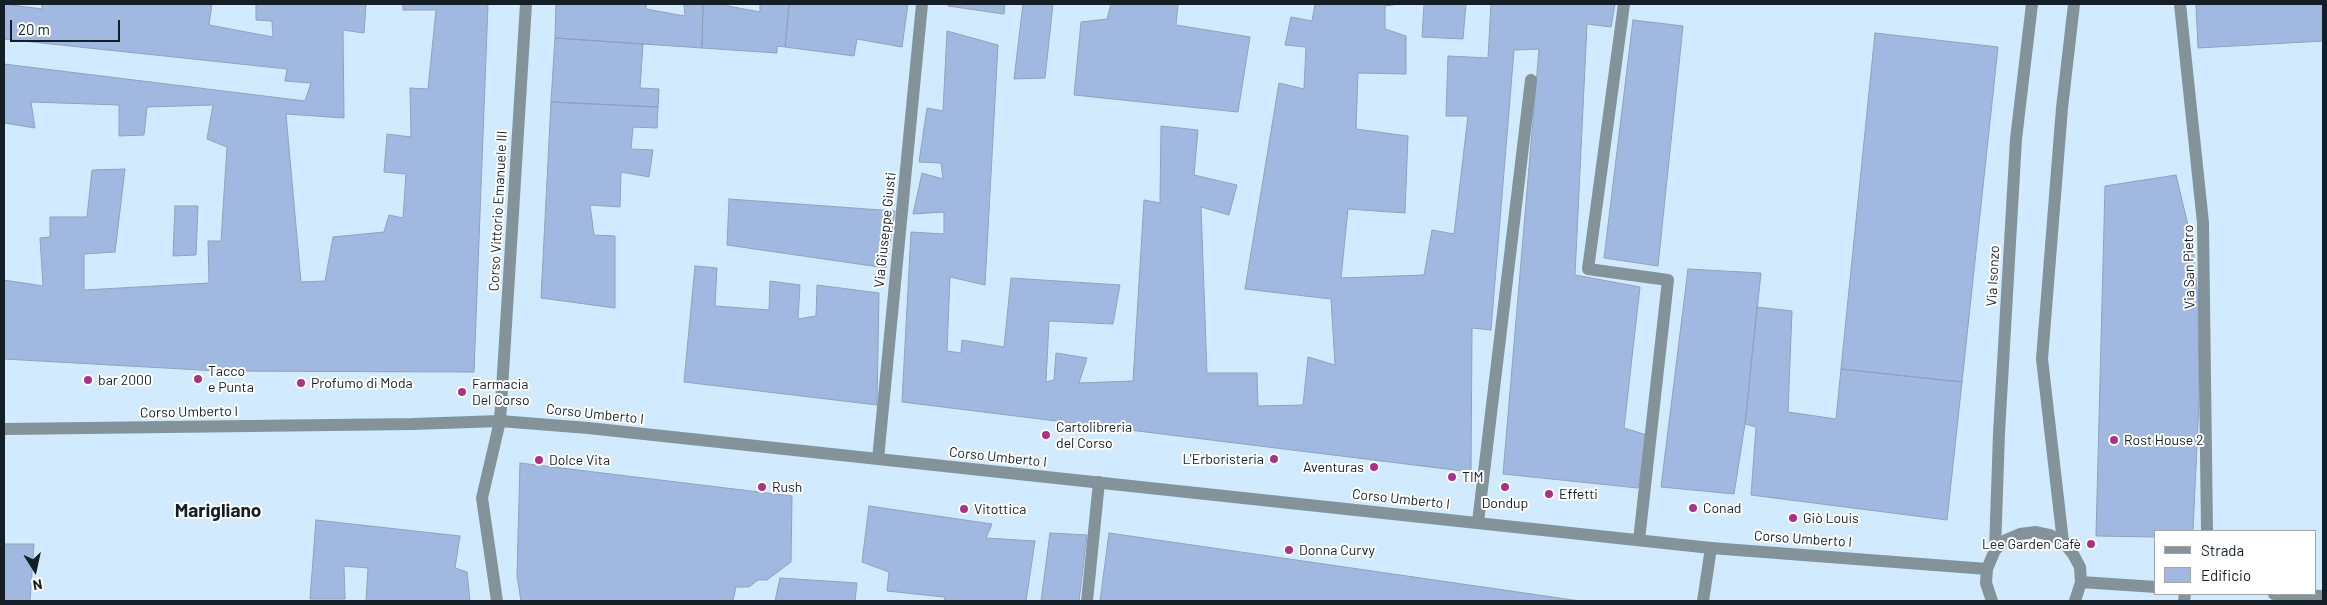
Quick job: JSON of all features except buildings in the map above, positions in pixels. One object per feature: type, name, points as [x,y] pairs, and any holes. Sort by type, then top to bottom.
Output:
[{"type":"street","name":"Corso Vittorio Emanuele III","points":[[497,601],[482,498],[500,421],[526,4]]},
{"type":"street","name":"Via Giuseppe Giusti","points":[[878,460],[922,4]]},
{"type":"street","points":[[1624,4],[1588,269],[1668,280],[1639,540]]},
{"type":"street","name":"Via Isonzo","points":[[1995,550],[1999,433],[2016,139],[2032,4]]},
{"type":"street","points":[[2064,542],[2042,359],[2062,108],[2074,4]]},
{"type":"street","name":"Via San Pietro","points":[[2180,4],[2204,223],[2207,530]]},
{"type":"street","points":[[1478,522],[1531,80]]},
{"type":"street","name":"Corso Umberto I","points":[[4,429],[413,424],[500,421],[588,428],[1711,548],[1987,570]]},
{"type":"street","points":[[1087,601],[1099,482]]},
{"type":"street","points":[[1992,601],[1986,583],[1987,570],[1995,550],[2006,540],[2020,534],[2036,532],[2050,535],[2064,542],[2074,554],[2080,567],[2081,582],[2075,601]]},
{"type":"street","points":[[1703,601],[1711,548]]},
{"type":"street","points":[[2081,582],[2154,587]]},
{"type":"street","points":[[2298,595],[2323,596]]},
{"type":"place","name":"Tacco e Punta","points":[[198,379]]},
{"type":"place","name":"bar 2000","points":[[88,380]]},
{"type":"place","name":"Profumo di Moda","points":[[301,383]]},
{"type":"place","name":"Farmacia Del Corso","points":[[462,392]]},
{"type":"place","name":"Cartolibreria del Corso","points":[[1046,435]]},
{"type":"place","name":"Rost House 2","points":[[2114,440]]},
{"type":"place","name":"L'Erboristeria","points":[[1274,459]]},
{"type":"place","name":"Dolce Vita","points":[[539,460]]},
{"type":"place","name":"Aventuras","points":[[1374,467]]},
{"type":"place","name":"TIM","points":[[1452,477]]},
{"type":"place","name":"Rush","points":[[762,487]]},
{"type":"place","name":"Dondup","points":[[1505,487]]},
{"type":"place","name":"Effetti","points":[[1549,494]]},
{"type":"place","name":"Conad","points":[[1693,508]]},
{"type":"place","name":"Vitottica","points":[[964,509]]},
{"type":"place","name":"Giò Louis","points":[[1793,518]]},
{"type":"place","name":"Lee Garden Cafè","points":[[2091,544]]},
{"type":"place","name":"Donna Curvy","points":[[1289,550]]},
{"type":"district","name":"Marigliano","points":[[218,511]]}]
